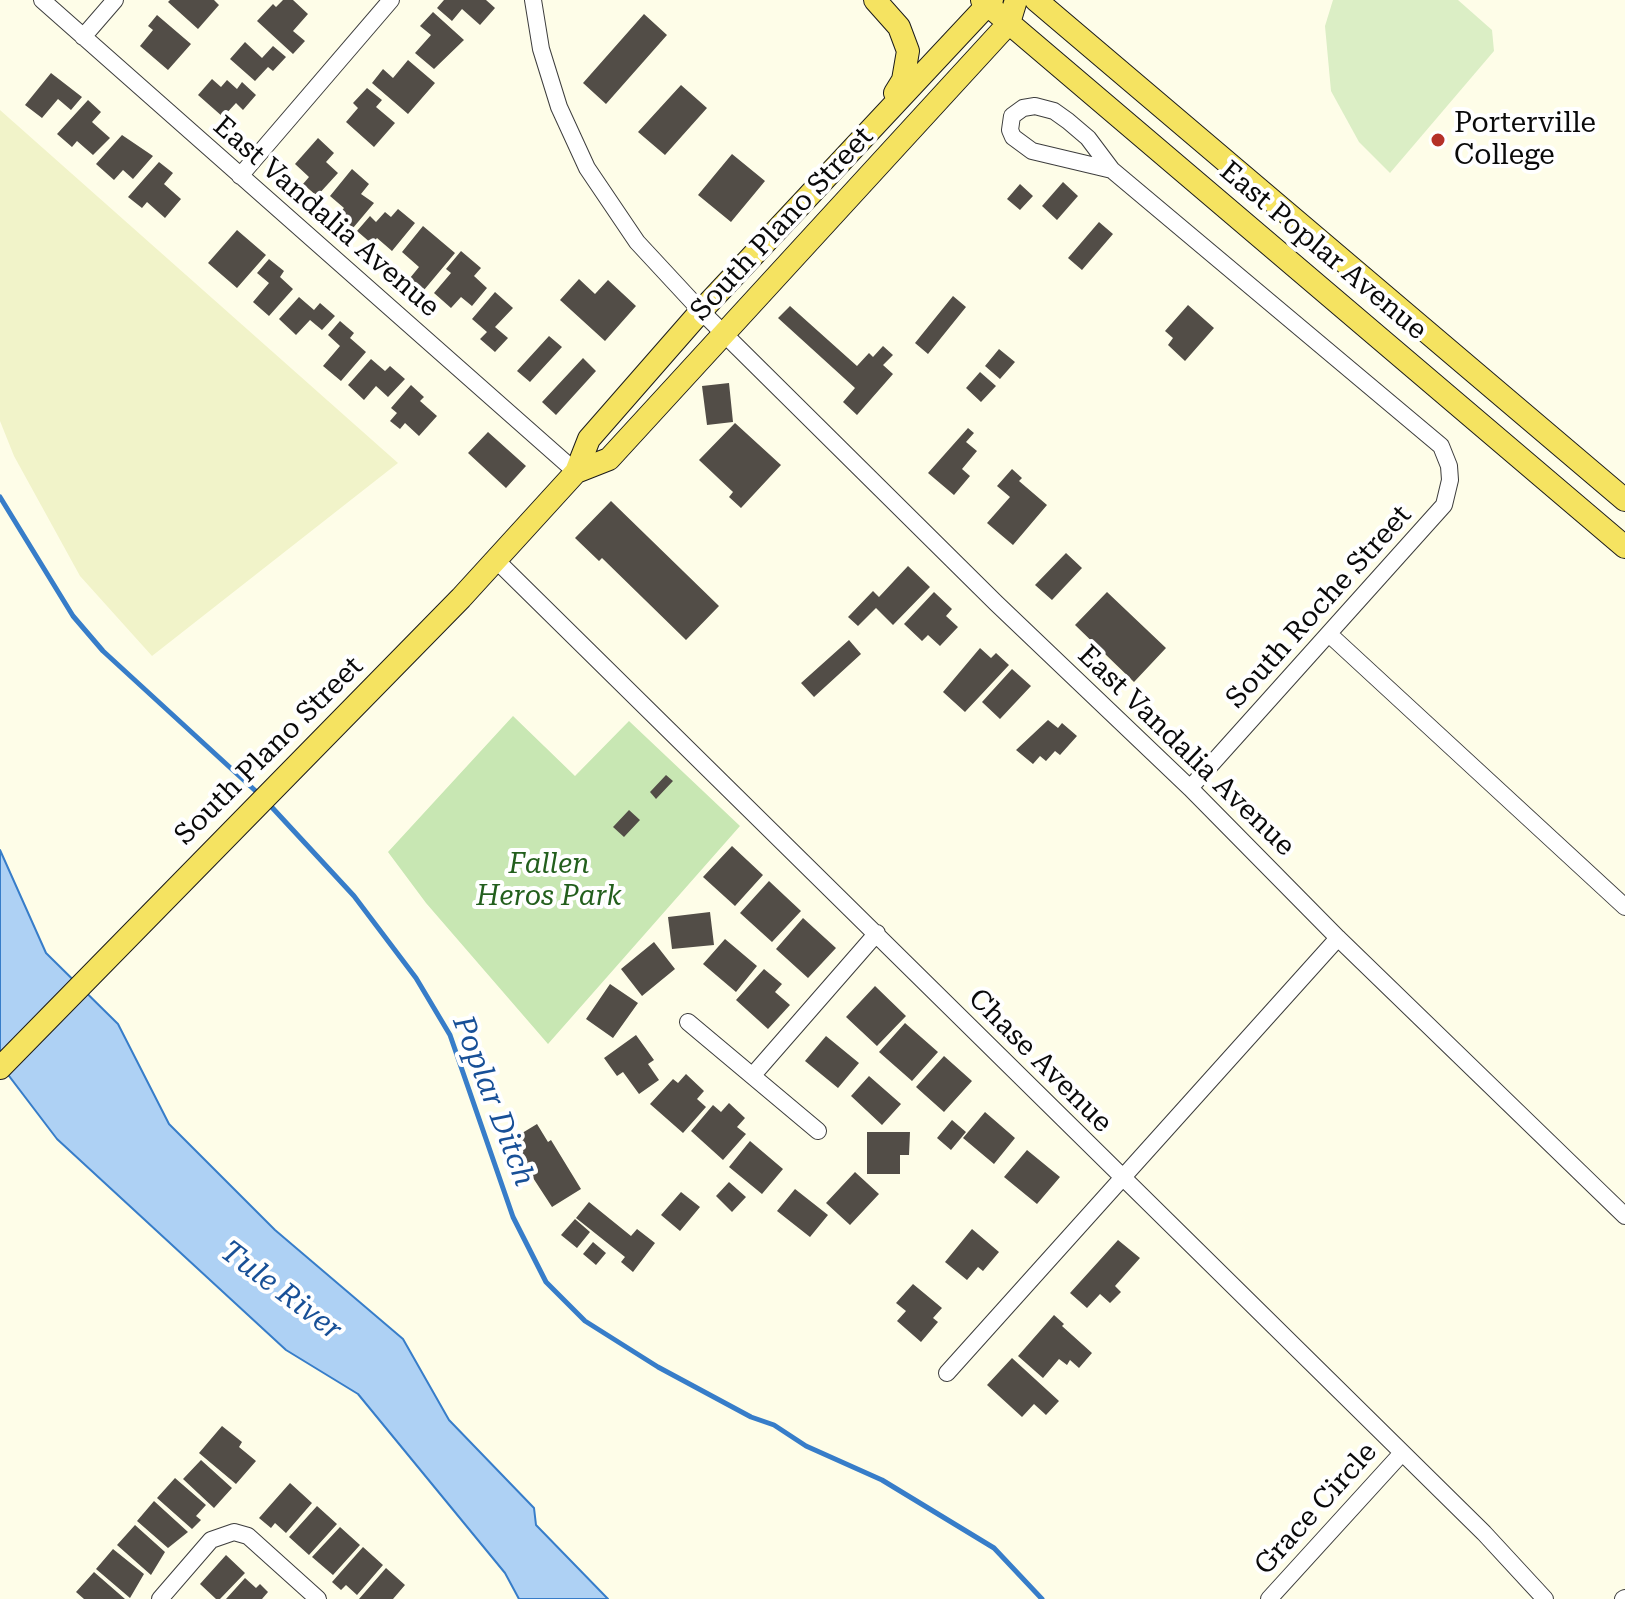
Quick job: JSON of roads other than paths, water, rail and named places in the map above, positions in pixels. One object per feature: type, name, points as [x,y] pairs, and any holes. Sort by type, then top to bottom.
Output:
[{"type":"main road","points":[[875,0],[904,36],[908,61],[903,80],[877,121]]},
{"type":"main road","name":"South Plano Street","points":[[0,1068],[496,560],[576,472],[589,439],[712,321],[1009,23],[1016,0]]},
{"type":"main road","name":"East Poplar Avenue","points":[[1036,0],[1625,500]]},
{"type":"main road","name":"South Plano Street","points":[[576,472],[609,459],[712,321],[877,121],[987,1]]},
{"type":"main road","name":"East Poplar Avenue","points":[[987,1],[1009,23],[1625,547]]},
{"type":"street","name":"East Vandalia Avenue","points":[[42,0],[576,472]]},
{"type":"street","points":[[83,37],[115,0]]},
{"type":"street","points":[[240,176],[391,0]]},
{"type":"street","name":"East Vandalia Avenue","points":[[533,0],[541,49],[559,107],[587,168],[637,242],[712,321],[996,603],[1190,788],[1338,938],[1625,1216]]},
{"type":"street","points":[[1027,107],[1054,111],[1088,138],[1112,170],[1032,151],[1013,137],[1012,116],[1027,107]]},
{"type":"street","name":"South Roche Street","points":[[1112,170],[1441,446],[1450,480],[1444,505],[1190,788]]},
{"type":"street","name":"Chase Avenue","points":[[496,560],[877,933],[1123,1181],[1402,1453],[1545,1599]]},
{"type":"street","points":[[1330,635],[1625,907]]},
{"type":"street","points":[[753,1075],[877,933]]},
{"type":"street","points":[[947,1373],[1123,1181],[1338,938]]},
{"type":"street","points":[[688,1022],[818,1131]]},
{"type":"street","name":"Grace Circle","points":[[1269,1599],[1402,1453]]},
{"type":"street","points":[[160,1599],[211,1540],[234,1532],[248,1536],[318,1599]]},
{"type":"water","name":"Tule River","points":[[0,850],[46,953],[118,1024],[169,1124],[275,1230],[403,1339],[449,1420],[534,1508],[536,1525],[608,1599],[519,1599],[505,1573],[358,1394],[286,1350],[57,1139],[0,1064]]},
{"type":"waterway","name":"Poplar Ditch","points":[[0,497],[73,616],[103,651],[260,795]]},
{"type":"waterway","name":"Poplar Ditch","points":[[267,802],[354,896],[416,978],[450,1035],[513,1217],[546,1282],[585,1321],[658,1367],[751,1417],[774,1425],[806,1446],[882,1480],[994,1548],[1042,1599]]},
{"type":"place","name":"Porterville College","points":[[1438,140]]},
{"type":"park label","name":"Fallen Heros Park","points":[[549,881]]}]
